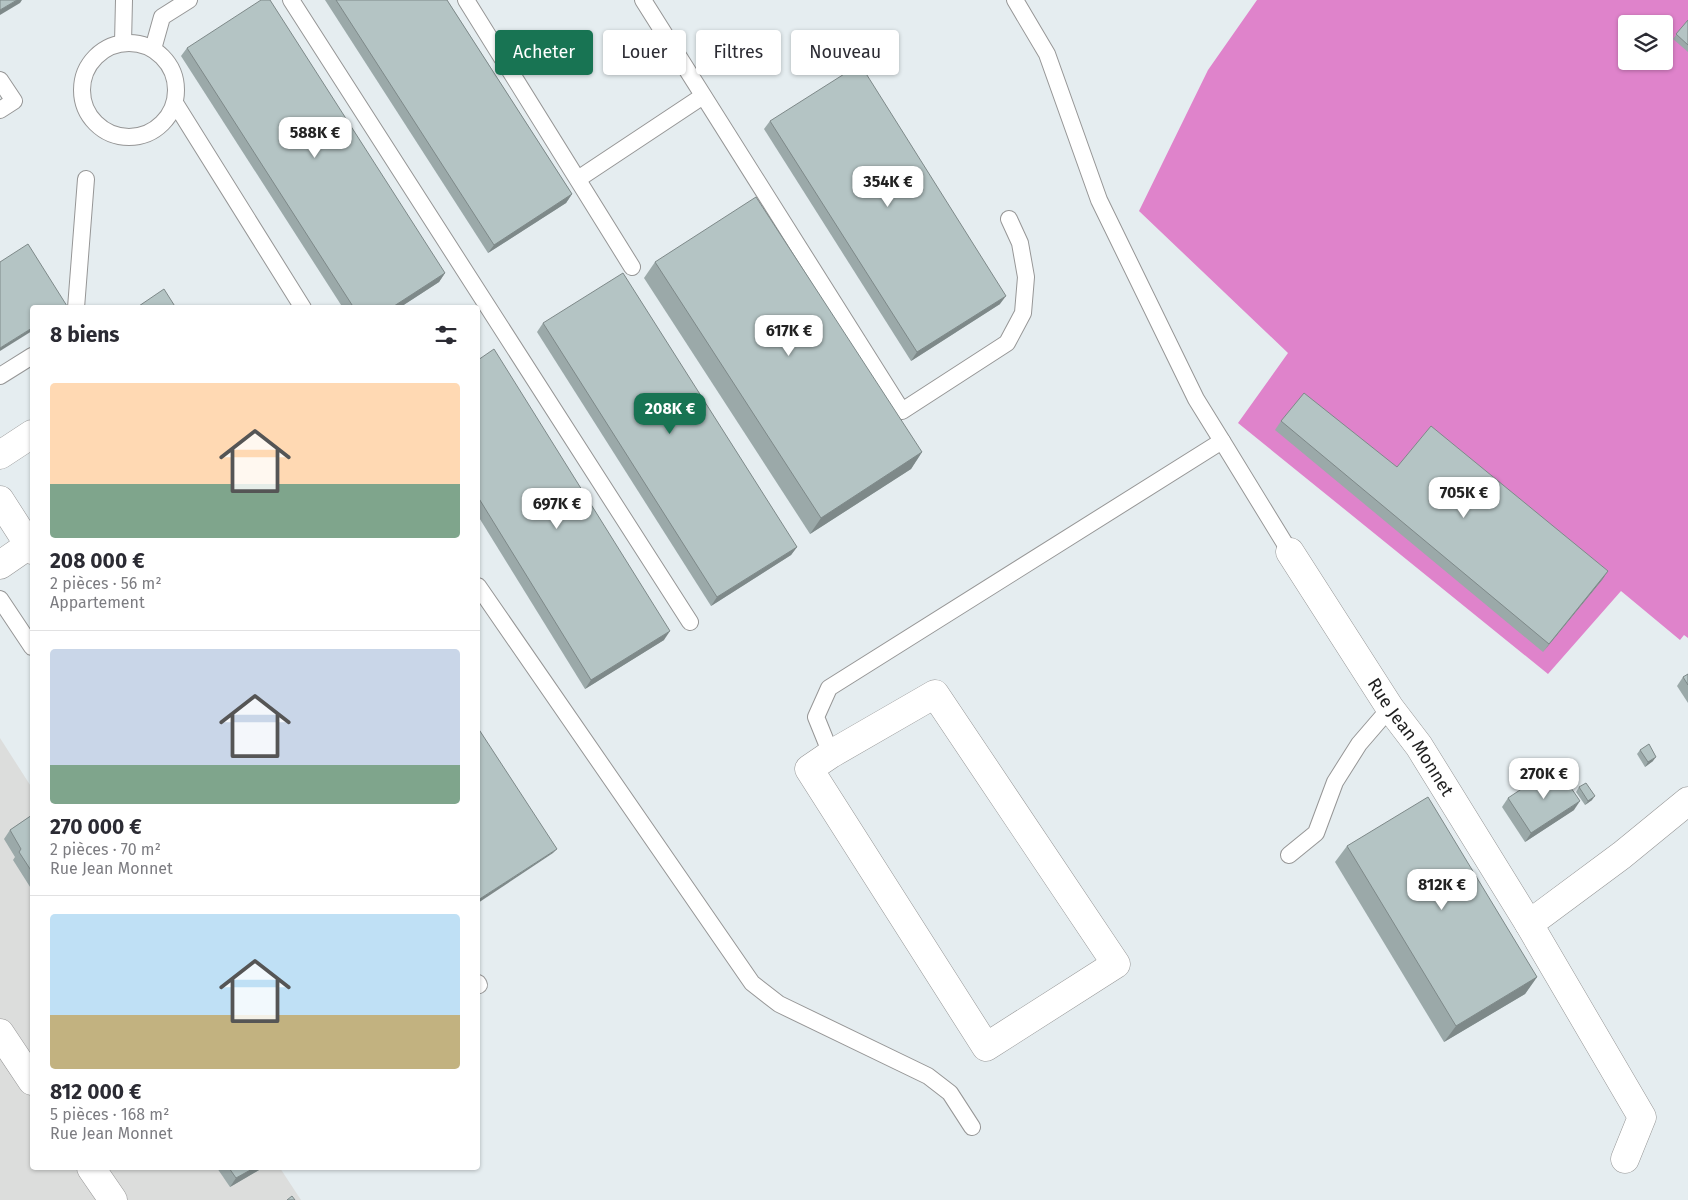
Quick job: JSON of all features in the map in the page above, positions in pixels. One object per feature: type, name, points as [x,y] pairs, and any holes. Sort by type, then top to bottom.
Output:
[{"type":"street","points":[[0,455],[30,435]]},
{"type":"street","points":[[0,500],[30,546]]},
{"type":"street","points":[[0,565],[30,549]]},
{"type":"street","name":"Rue Jean Monnet","points":[[1290,552],[1390,708],[1419,746],[1529,924],[1642,1117],[1625,1159]]},
{"type":"street","points":[[935,694],[1116,964],[986,1047],[809,769],[831,754],[935,694]]},
{"type":"street","points":[[1529,924],[1622,855],[1688,801]]},
{"type":"street","points":[[0,1033],[30,1078]]},
{"type":"street","points":[[92,1170],[114,1200]]},
{"type":"lane","points":[[123,43],[124,0]]},
{"type":"lane","points":[[153,49],[162,17],[189,0]]},
{"type":"lane","points":[[291,0],[690,622]]},
{"type":"lane","points":[[466,0],[632,267]]},
{"type":"lane","points":[[643,0],[902,411],[1007,343],[1023,314],[1026,277],[1020,243],[1009,219]]},
{"type":"lane","points":[[1015,0],[1047,54],[1100,200],[1196,399],[1290,552]]},
{"type":"lane","points":[[123,43],[139,43],[153,49],[166,59],[174,72],[177,88],[175,103],[168,118],[157,128],[142,135],[126,137],[111,134],[98,125],[88,114],[82,99],[82,84],[87,68],[96,56],[108,47],[123,43]]},
{"type":"lane","points":[[0,80],[14,101],[0,110]]},
{"type":"lane","points":[[578,180],[703,96]]},
{"type":"lane","points":[[175,103],[301,305]]},
{"type":"lane","points":[[76,305],[86,179]]},
{"type":"lane","points":[[0,376],[30,357]]},
{"type":"lane","points":[[831,754],[816,716],[829,688],[1222,440]]},
{"type":"lane","points":[[480,589],[752,984],[780,1004],[928,1076],[950,1092],[972,1127]]},
{"type":"lane","points":[[0,599],[30,644]]},
{"type":"lane","points":[[1289,855],[1316,833],[1335,782],[1359,744],[1390,708]]},
{"type":"shaded area","points":[[1257,0],[1688,0],[1688,638],[1684,635],[1680,640],[1621,591],[1548,674],[1238,423],[1288,353],[1139,211],[1208,70]]},
{"type":"shaded area","points":[[0,738],[30,785],[30,1170],[281,1170],[301,1200],[0,1200]]},
{"type":"building","points":[[0,0],[17,0],[0,10]]},
{"type":"building","points":[[261,0],[270,0],[445,273],[396,305],[352,305],[187,48]]},
{"type":"building","points":[[336,0],[447,0],[572,194],[494,245]]},
{"type":"building","points":[[1688,20],[1688,45],[1676,34]]},
{"type":"building","points":[[843,75],[867,75],[1006,296],[917,352],[770,121]]},
{"type":"building","points":[[756,197],[922,452],[821,518],[655,262]]},
{"type":"building","points":[[28,244],[66,305],[30,305],[30,329],[0,348],[0,262]]},
{"type":"building","points":[[623,273],[797,547],[717,597],[543,323]]},
{"type":"building","points":[[164,289],[174,305],[140,305]]},
{"type":"building","points":[[494,349],[670,631],[591,680],[480,500],[480,359]]},
{"type":"building","points":[[1304,393],[1397,467],[1431,426],[1608,571],[1549,644],[1281,421]]},
{"type":"building","points":[[1688,674],[1688,685],[1683,677]]},
{"type":"building","points":[[480,731],[557,849],[480,899]]},
{"type":"building","points":[[1649,744],[1656,757],[1648,762],[1640,750]]},
{"type":"building","points":[[1556,766],[1580,801],[1531,833],[1508,798]]},
{"type":"building","points":[[1586,783],[1595,796],[1588,801],[1579,787]]},
{"type":"building","points":[[1428,797],[1537,977],[1456,1026],[1347,846]]},
{"type":"building","points":[[30,816],[30,869],[19,852],[21,849],[10,830]]},
{"type":"building","points":[[230,1170],[250,1170],[236,1178]]},
{"type":"building","points":[[292,1196],[295,1200],[287,1200]]}]
